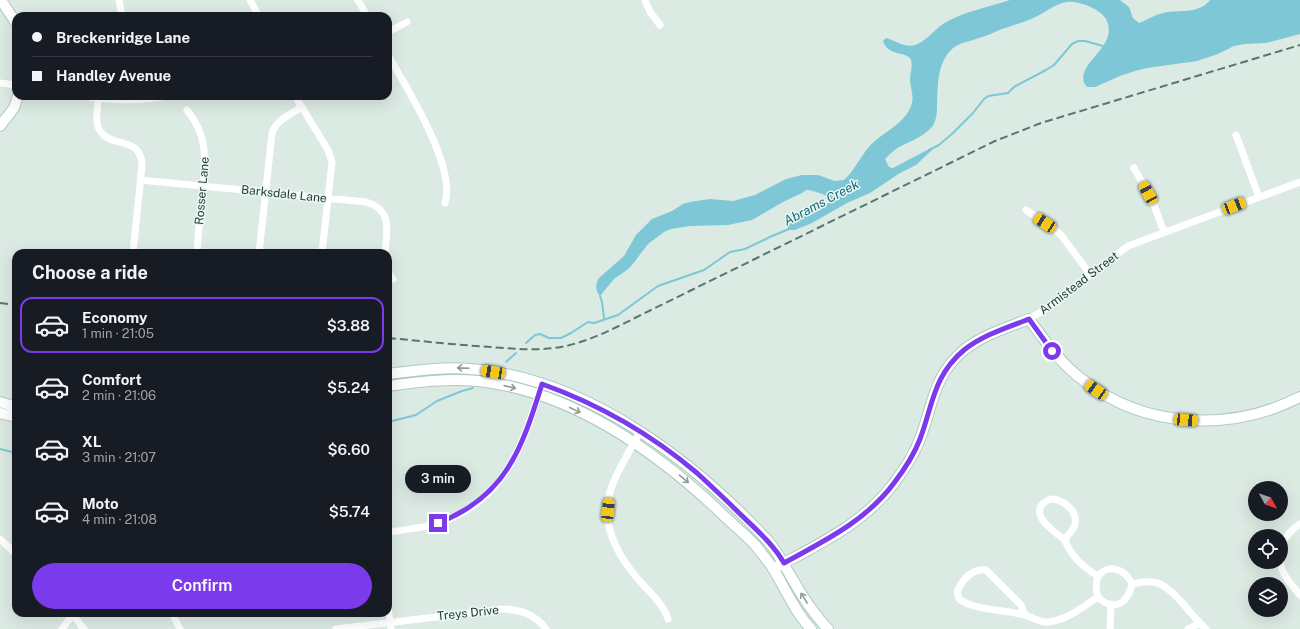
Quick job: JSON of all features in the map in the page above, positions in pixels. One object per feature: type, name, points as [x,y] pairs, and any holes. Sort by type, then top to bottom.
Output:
[{"type":"main road","points":[[1,0],[12,17]]},
{"type":"main road","points":[[0,126],[8,117],[16,100]]},
{"type":"main road","points":[[1029,319],[1052,351],[1083,381],[1120,403],[1148,413],[1184,420],[1224,420],[1265,411],[1300,397]]},
{"type":"main road","name":"Armistead Street","points":[[774,569],[861,518],[882,498],[904,470],[924,425],[934,392],[941,377],[956,357],[981,339],[999,330],[1029,319]]},
{"type":"main road","points":[[392,374],[442,368],[468,369],[514,375],[542,384],[589,403],[640,432],[678,458],[708,483],[769,543],[784,563],[811,609],[828,629]]},
{"type":"main road","points":[[392,385],[433,380],[473,381],[507,386],[539,396],[591,418],[634,443],[675,472],[751,541],[774,569],[794,606],[811,629]]},
{"type":"main road","points":[[0,402],[12,405]]},
{"type":"main road","points":[[0,413],[12,416]]},
{"type":"street","points":[[119,0],[121,12]]},
{"type":"street","points":[[250,0],[256,12]]},
{"type":"street","points":[[358,0],[365,12]]},
{"type":"street","points":[[645,0],[650,12],[660,25]]},
{"type":"street","points":[[392,30],[407,22]]},
{"type":"street","points":[[392,62],[434,140],[446,180],[447,189],[445,203]]},
{"type":"street","points":[[0,83],[12,84]]},
{"type":"street","points":[[98,100],[98,127],[108,138],[128,144],[139,152],[142,165],[133,249]]},
{"type":"street","points":[[298,100],[325,144],[331,158],[332,165],[322,249]]},
{"type":"street","points":[[259,249],[273,130],[280,121],[302,107]]},
{"type":"street","name":"Rosser Lane","points":[[186,110],[196,123],[204,144],[206,158],[197,249]]},
{"type":"street","points":[[1236,135],[1259,197]]},
{"type":"street","points":[[1134,168],[1152,200],[1164,232]]},
{"type":"street","name":"Barksdale Lane","points":[[140,180],[366,202],[375,205],[385,216],[387,224],[385,249]]},
{"type":"street","name":"Armistead Street","points":[[1029,319],[1044,310],[1128,246],[1300,182]]},
{"type":"street","points":[[1026,210],[1061,235],[1090,274]]},
{"type":"street","points":[[392,531],[438,523],[463,512],[486,495],[503,477],[517,453],[539,396],[542,384]]},
{"type":"street","points":[[640,432],[611,487],[608,521],[611,535],[622,558],[635,576],[662,607],[668,619]]},
{"type":"street","points":[[1065,540],[1075,525],[1076,519],[1074,513],[1067,504],[1057,499],[1046,502],[1042,506],[1040,517],[1047,527],[1065,540],[1072,553],[1091,572],[1098,576]]},
{"type":"street","points":[[1288,534],[1291,530],[1300,524]]},
{"type":"street","points":[[0,539],[12,550]]},
{"type":"street","points":[[1026,615],[1021,605],[986,570],[980,569],[968,576],[964,580],[956,595],[958,599],[968,604],[1026,615],[1036,620],[1047,622],[1067,617],[1098,597]]},
{"type":"street","points":[[1116,569],[1126,574],[1132,584],[1130,593],[1126,600],[1121,603],[1111,604],[1101,600],[1098,597],[1095,584],[1098,576],[1104,571],[1116,569]]},
{"type":"street","points":[[1282,569],[1287,579],[1300,595]]},
{"type":"street","points":[[1132,584],[1145,582],[1159,584],[1171,592],[1206,629]]},
{"type":"street","points":[[1110,629],[1111,604]]},
{"type":"street","name":"Treys Drive","points":[[336,629],[390,626],[503,609],[525,612],[540,622],[546,629]]},
{"type":"street","points":[[62,629],[70,617]]},
{"type":"street","points":[[74,617],[84,629]]},
{"type":"street","points":[[174,617],[180,629]]},
{"type":"street","points":[[1188,629],[1200,623]]},
{"type":"water","points":[[1010,0],[1120,0],[1129,7],[1133,18],[1139,23],[1163,13],[1194,10],[1205,5],[1210,0],[1300,0],[1300,34],[1266,43],[1234,46],[1218,54],[1197,61],[1147,68],[1120,76],[1095,87],[1087,87],[1084,83],[1086,68],[1103,46],[1109,29],[1103,15],[1094,9],[1076,2],[1062,3],[1031,19],[960,44],[950,51],[940,69],[937,114],[934,124],[923,135],[899,147],[885,159],[889,167],[893,168],[931,148],[932,150],[916,165],[900,173],[870,193],[847,203],[812,223],[795,230],[787,230],[788,226],[793,221],[812,209],[830,202],[831,199],[811,190],[806,190],[752,220],[728,225],[690,226],[671,229],[664,232],[648,244],[627,270],[614,279],[600,296],[598,294],[596,287],[599,278],[624,256],[636,235],[652,219],[672,211],[683,204],[710,199],[733,201],[755,195],[786,179],[802,175],[818,175],[835,181],[844,180],[851,173],[873,142],[899,123],[909,111],[912,103],[913,97],[910,79],[912,62],[906,55],[893,52],[883,41],[886,38],[903,45],[915,45],[955,18]]},
{"type":"waterway","name":"Abrams Creek","points":[[929,150],[939,145],[953,133],[988,96],[1008,93],[1014,87],[1046,70],[1054,65],[1072,44],[1078,41],[1085,41],[1103,46]]},
{"type":"waterway","name":"Abrams Creek","points":[[526,343],[535,335],[540,334],[549,338],[561,338],[588,322],[594,323],[618,315],[658,286],[704,270],[730,252],[745,249],[789,229]]},
{"type":"waterway","points":[[600,296],[604,318]]},
{"type":"waterway","name":"Abrams Creek","points":[[506,362],[516,353]]},
{"type":"waterway","name":"Abrams Creek","points":[[392,421],[416,415],[437,401],[473,388]]},
{"type":"waterway","name":"Abrams Creek","points":[[0,449],[12,452]]},
{"type":"railway","points":[[392,338],[526,349],[561,347],[584,341],[618,326],[995,141],[1041,123],[1300,45]]},
{"type":"railway","points":[[0,303],[12,304]]},
{"type":"route","points":[[438,523],[463,512],[476,503],[503,477],[511,466],[517,453],[529,424],[542,384],[556,388],[576,397],[613,416],[648,437],[678,458],[708,483],[754,527],[781,557],[784,563],[861,518],[882,498],[904,470],[919,440],[934,392],[941,377],[956,357],[990,334],[1029,319],[1052,351]]}]
